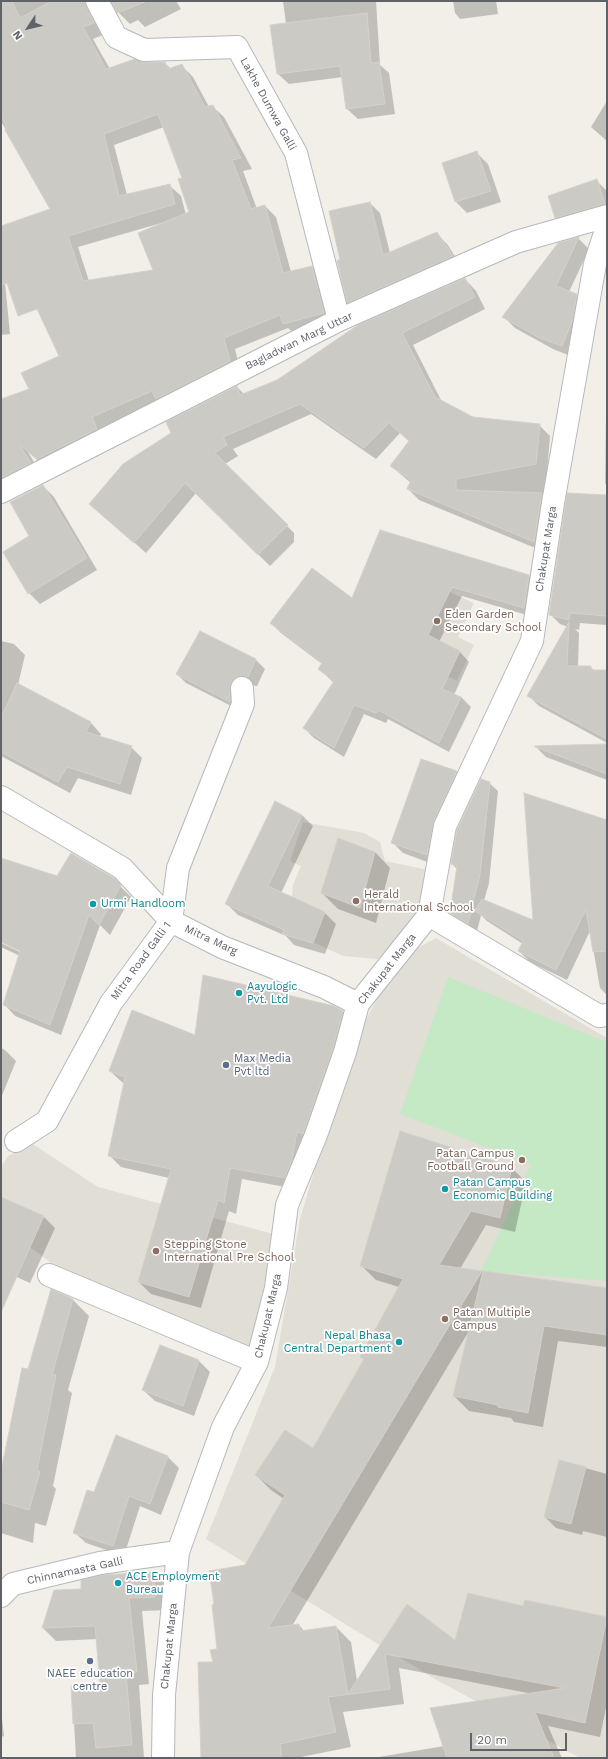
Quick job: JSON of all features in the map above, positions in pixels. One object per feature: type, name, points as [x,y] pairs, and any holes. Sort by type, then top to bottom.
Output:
[{"type":"street","name":"Lakhe Dumwa Galli","points":[[97,1],[116,37],[144,50],[237,47],[296,153],[339,320]]},
{"type":"street","name":"Bagladwan Marg Uttar","points":[[1,492],[339,320],[516,242],[607,216]]},
{"type":"street","name":"Chakupat Marga","points":[[163,1758],[164,1695],[178,1552],[223,1427],[257,1362],[276,1288],[287,1205],[316,1135],[346,1052],[358,1004],[429,915],[446,826],[532,641],[553,503],[601,266],[607,226]]},
{"type":"street","name":"Mitra Road Galli 1","points":[[16,1141],[47,1121],[111,1003],[171,921],[178,868],[243,704],[242,688]]},
{"type":"street","name":"Mitra Marg","points":[[1,797],[122,868],[171,921],[222,947],[324,987],[358,1004]]},
{"type":"street","points":[[429,915],[599,1016],[607,1015]]},
{"type":"street","points":[[49,1275],[257,1362]]},
{"type":"street","name":"Chinnamasta Galli","points":[[5,1585],[100,1563],[178,1552]]},
{"type":"shaded area","name":"Eden Garden Secondary School","points":[[426,581],[474,603],[458,637],[474,645],[457,681],[394,650]]},
{"type":"shaded area","name":"Herald International School","points":[[303,822],[364,833],[380,842],[385,861],[433,871],[413,920],[388,960],[343,956],[289,931],[293,885],[301,866],[290,861]]},
{"type":"shaded area","name":"Patan Multiple Campus","points":[[436,938],[607,1038],[607,1758],[580,1758],[435,1679],[206,1539],[275,1367],[300,1219],[356,1038],[399,958]]},
{"type":"shaded area","name":"Stepping Stone International Pre School","points":[[33,1144],[98,1187],[281,1236],[250,1349],[55,1266],[1,1225],[1,1167],[8,1156]]},
{"type":"green space","points":[[448,977],[607,1042],[607,1281],[481,1271],[531,1164],[400,1114]]},
{"type":"building","points":[[1,1],[12,1],[20,18],[52,1],[85,1],[94,23],[83,27],[106,69],[135,59],[144,62],[165,62],[168,69],[182,64],[205,107],[213,105],[241,158],[232,160],[251,209],[265,205],[283,273],[312,266],[324,313],[283,324],[280,315],[224,338],[230,361],[156,399],[152,391],[92,417],[97,429],[37,459],[19,444],[31,463],[1,478],[1,399],[29,389],[21,373],[59,356],[37,309],[18,316],[7,283],[1,285],[1,226],[50,209],[5,130],[7,129],[1,114]],"holes":[[[158,114],[182,178],[178,179],[189,212],[138,233],[153,270],[83,281],[68,236],[175,204],[170,184],[119,196],[104,134]]]},
{"type":"building","points":[[111,1],[145,1],[145,2],[117,13]]},
{"type":"building","points":[[367,13],[371,63],[379,62],[385,104],[346,109],[340,66],[277,74],[270,25]]},
{"type":"building","points":[[477,151],[491,191],[455,202],[442,163]]},
{"type":"building","points":[[597,179],[605,204],[555,218],[548,196]]},
{"type":"building","points":[[370,202],[383,255],[437,232],[453,256],[347,303],[337,260],[340,260],[329,211]]},
{"type":"building","points":[[579,237],[556,286],[577,294],[573,319],[562,346],[540,338],[502,317],[558,243]]},
{"type":"building","points":[[465,278],[475,297],[402,333],[435,397],[473,417],[540,424],[536,464],[456,479],[456,490],[542,493],[534,542],[407,489],[411,480],[390,466],[409,441],[389,423],[364,448],[300,404],[223,437],[227,445],[215,453],[288,525],[258,555],[185,483],[134,543],[89,504],[123,464],[171,433],[166,422],[237,386],[240,395],[277,380],[358,325]]},
{"type":"building","points":[[43,485],[87,558],[28,594],[3,552],[29,536],[10,502]]},
{"type":"building","points":[[567,493],[607,495],[607,616],[570,613],[569,620],[549,615]]},
{"type":"building","points":[[380,530],[529,575],[524,608],[452,587],[428,635],[460,651],[442,689],[461,697],[439,743],[378,710],[376,713],[354,705],[334,748],[303,728],[334,681],[318,669],[322,663],[270,623],[312,568],[352,598]]},
{"type":"building","points":[[569,622],[567,666],[591,666],[591,670],[607,670],[607,739],[527,696]]},
{"type":"building","points":[[200,631],[256,659],[248,677],[241,676],[235,678],[231,682],[230,702],[176,674]]},
{"type":"building","points":[[17,683],[91,722],[86,732],[132,746],[120,784],[67,767],[58,782],[1,752],[1,718]]},
{"type":"building","points":[[607,744],[607,774],[535,747],[535,746]]},
{"type":"building","points":[[421,759],[457,771],[434,821],[427,855],[391,843]]},
{"type":"building","points":[[481,779],[490,782],[480,874],[468,924],[450,913],[457,866],[451,864],[457,830]]},
{"type":"building","points":[[524,793],[607,820],[607,951],[593,952],[586,909],[556,970],[518,951],[523,941],[475,911],[482,899],[533,920]]},
{"type":"building","points":[[275,801],[302,815],[268,886],[325,912],[313,943],[282,934],[284,930],[225,904]]},
{"type":"building","points":[[338,838],[375,852],[360,908],[321,893]]},
{"type":"building","points":[[71,853],[114,878],[121,885],[99,925],[89,915],[50,1025],[3,1005],[20,951],[1,942],[1,858],[57,876]]},
{"type":"building","points":[[203,975],[334,1006],[343,1011],[333,1048],[303,1134],[297,1132],[292,1159],[285,1178],[230,1168],[224,1203],[218,1200],[189,1297],[138,1282],[171,1169],[108,1156],[125,1077],[109,1071],[132,1010],[195,1035]]},
{"type":"building","points":[[400,1131],[512,1167],[500,1218],[471,1211],[439,1265],[482,1271],[268,1628],[299,1624],[300,1631],[336,1626],[348,1694],[407,1604],[455,1640],[468,1593],[523,1606],[525,1600],[607,1617],[585,1723],[535,1712],[554,1758],[447,1758],[430,1708],[565,1688],[385,1654],[390,1689],[328,1697],[336,1732],[280,1744],[282,1758],[201,1758],[198,1662],[213,1662],[210,1650],[217,1649],[212,1605],[214,1604],[209,1571],[245,1565],[285,1495],[255,1475],[285,1430],[313,1448],[364,1359],[360,1357],[403,1279],[360,1266]]},
{"type":"building","points":[[1,1197],[44,1216],[1,1312]]},
{"type":"building","points":[[483,1271],[607,1288],[607,1335],[544,1326],[528,1413],[453,1396]]},
{"type":"building","points":[[51,1289],[73,1299],[52,1375],[56,1375],[37,1470],[40,1472],[29,1510],[1,1502],[1,1471],[22,1368],[28,1369]]},
{"type":"building","points":[[160,1345],[199,1360],[183,1406],[142,1390]]},
{"type":"building","points":[[116,1435],[168,1456],[150,1504],[129,1496],[113,1546],[73,1533],[87,1490],[94,1492]]},
{"type":"building","points":[[559,1460],[586,1467],[571,1524],[544,1517]]},
{"type":"building","points":[[154,1572],[155,1597],[129,1598],[137,1672],[126,1673],[132,1745],[96,1748],[93,1723],[73,1724],[71,1686],[100,1684],[95,1626],[42,1628],[54,1590],[81,1589],[81,1580],[102,1575]]},
{"type":"place","name":"Eden Garden Secondary School","points":[[437,621]]},
{"type":"place","name":"Herald International School","points":[[356,901]]},
{"type":"place","name":"Urmi Handloom","points":[[93,904]]},
{"type":"place","name":"Aayulogic Pvt. Ltd","points":[[239,993]]},
{"type":"place","name":"Max Media Pvt ltd","points":[[226,1065]]},
{"type":"place","name":"Patan Campus Football Ground","points":[[522,1160]]},
{"type":"place","name":"Patan Campus Economic Building","points":[[445,1189]]},
{"type":"place","name":"Stepping Stone International Pre School","points":[[156,1251]]},
{"type":"place","name":"Patan Multiple Campus","points":[[445,1319]]},
{"type":"place","name":"Nepal Bhasa Central Department","points":[[399,1342]]},
{"type":"place","name":"ACE Employment Bureau","points":[[118,1583]]},
{"type":"place","name":"NAEE education centre","points":[[90,1661]]}]
